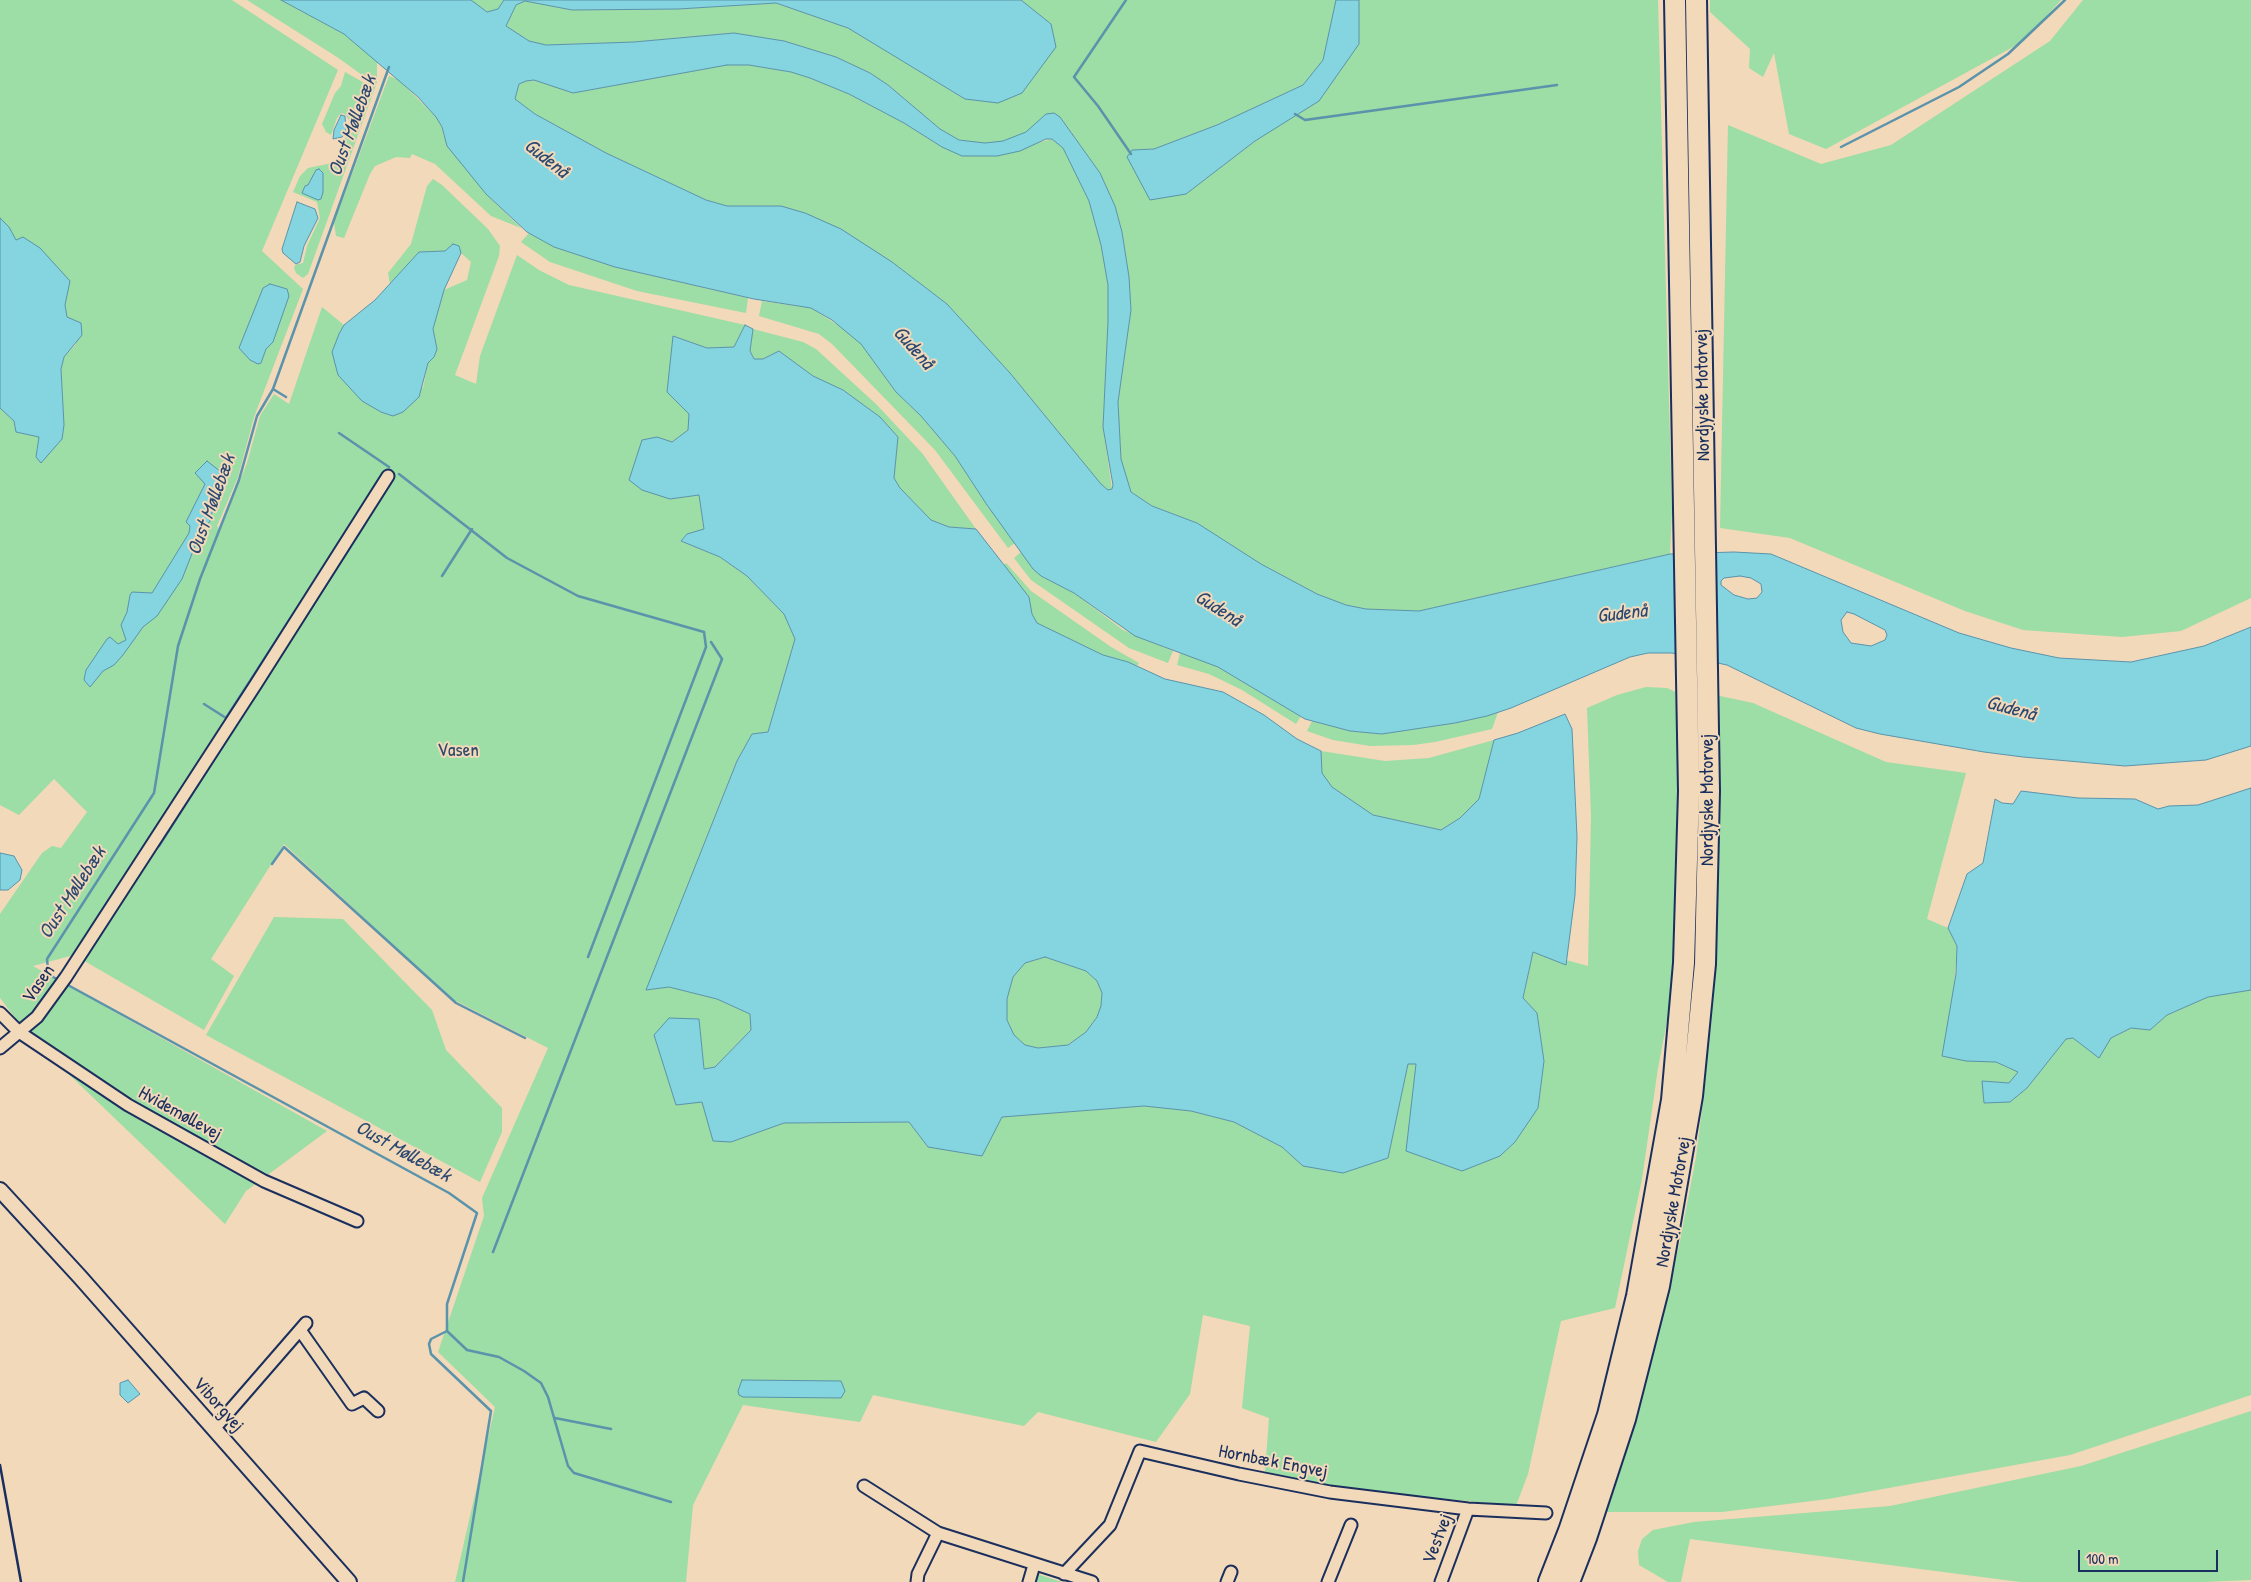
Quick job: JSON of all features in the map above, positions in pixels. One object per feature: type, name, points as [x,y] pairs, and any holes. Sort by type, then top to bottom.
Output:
[{"type":"highway","name":"Nordjyske Motorvej","points":[[1549,1582],[1570,1532],[1608,1415],[1637,1296],[1672,1100],[1685,954],[1688,846],[1684,472],[1675,0]]},
{"type":"highway","name":"Nordjyske Motorvej","points":[[1569,1582],[1586,1538],[1625,1419],[1659,1286],[1692,1096],[1705,955],[1709,846],[1697,0]]},
{"type":"street","name":"Vasen","points":[[0,1048],[37,1017],[66,977],[388,476]]},
{"type":"street","name":"Hvidemøllevej","points":[[0,1013],[19,1032],[128,1106],[264,1181],[357,1221]]},
{"type":"street","name":"Viborgvej","points":[[0,1179],[14,1194],[58,1252]]},
{"type":"street","name":"Viborgvej","points":[[0,1190],[58,1252],[348,1582]]},
{"type":"street","points":[[214,1428],[303,1327],[352,1404],[364,1398],[378,1411]]},
{"type":"street","name":"Hornbæk Engvej","points":[[1064,1574],[1110,1526],[1140,1451],[1239,1474],[1330,1492],[1468,1509],[1546,1513]]},
{"type":"street","points":[[864,1486],[938,1533],[1092,1582]]},
{"type":"street","name":"Vestvej","points":[[1441,1582],[1468,1509]]},
{"type":"street","points":[[1328,1582],[1350,1525]]},
{"type":"street","points":[[917,1582],[918,1574],[938,1533]]},
{"type":"street","points":[[1029,1582],[1034,1565]]},
{"type":"green space","points":[[0,0],[232,0],[338,70],[262,251],[303,289],[254,417],[238,477],[217,526],[220,531],[247,463],[260,416],[274,394],[289,404],[322,307],[344,325],[339,334],[423,388],[428,363],[434,357],[437,349],[433,329],[444,290],[467,280],[471,262],[461,253],[458,246],[445,251],[419,252],[390,284],[388,273],[411,244],[427,186],[433,179],[442,185],[488,229],[500,246],[499,256],[455,375],[476,384],[480,356],[517,255],[539,270],[569,285],[745,325],[734,347],[707,348],[674,336],[667,392],[689,414],[688,430],[671,442],[657,437],[670,499],[699,495],[704,530],[687,534],[681,541],[720,557],[747,576],[784,614],[795,639],[768,732],[752,734],[737,761],[647,990],[669,987],[717,999],[750,1014],[751,1030],[715,1067],[704,1069],[699,1019],[702,1102],[731,1142],[784,1123],[909,1122],[928,1147],[1002,1117],[1144,1106],[1191,1111],[1234,1122],[1282,1147],[1303,1166],[1388,1158],[1408,1064],[1417,1064],[1461,1171],[1500,1156],[1515,1142],[1538,1108],[1544,1061],[1537,1013],[1523,999],[1533,951],[1588,966],[1591,816],[1587,708],[1617,695],[1646,687],[1667,688],[1678,693],[1720,696],[1753,703],[1886,762],[1966,773],[1927,919],[1948,928],[1957,946],[1953,1003],[1942,1056],[1996,1062],[2018,1072],[2009,1083],[1982,1081],[2010,1102],[2027,1088],[2066,1039],[2073,1038],[2086,1046],[2111,1038],[2131,1028],[2150,1030],[2167,1015],[2208,997],[2251,989],[2251,1395],[2070,1455],[1828,1499],[1722,1512],[1606,1512],[1638,1415],[1680,1241],[1696,1157],[1704,1093],[1711,1001],[1673,990],[1658,1068],[1642,1179],[1615,1308],[1561,1321],[1528,1474],[1516,1506],[1341,1488],[1265,1472],[1269,1418],[1242,1408],[1250,1326],[1203,1315],[1190,1394],[1156,1442],[1038,1412],[1024,1426],[873,1395],[860,1422],[743,1405],[693,1505],[686,1582],[455,1582],[495,1407],[438,1352],[484,1216],[482,1198],[548,1048],[452,999],[284,844],[211,959],[234,976],[204,1030],[74,955],[33,966],[327,1131],[246,1191],[225,1224],[30,1037],[0,998],[0,914],[42,853],[52,846],[61,848],[87,812],[54,779],[19,815],[0,805],[0,408],[14,421],[16,432],[39,437],[36,457],[52,449],[62,439],[64,425],[61,369],[64,357],[76,344],[65,305],[68,289],[14,239],[9,227],[0,218]],"holes":[[[270,284],[287,289],[273,342],[266,349],[261,362]]]},
{"type":"green space","points":[[247,0],[281,0],[344,34],[377,60],[377,82],[308,274],[303,278],[296,273],[294,268],[295,265],[303,263],[307,246],[320,218],[317,202],[293,192],[300,176],[308,168],[337,162],[344,152],[341,143],[348,134],[349,120],[345,114],[341,113],[337,118],[331,135],[326,132],[322,124],[335,93],[341,86],[345,72],[366,84],[369,80],[337,57]]},
{"type":"green space","points":[[471,0],[504,0],[498,9],[487,12]]},
{"type":"green space","points":[[1021,0],[1336,0],[1323,60],[1303,85],[1217,125],[1154,149],[1132,150],[1186,194],[1255,141],[1359,44],[1359,0],[1658,0],[1672,512],[1670,554],[1419,611],[1366,609],[1346,605],[1317,594],[1261,564],[1197,523],[1152,506],[1131,492],[1121,459],[1118,402],[1131,310],[1129,277],[1122,232],[1115,206],[1100,173],[1060,117],[1003,142],[985,143],[959,140],[940,129],[888,85],[870,73],[836,57],[784,41],[734,33],[634,42],[545,45],[529,41],[506,26],[516,5],[525,1],[572,10],[678,9],[776,3],[848,28],[965,99],[1051,24]]},
{"type":"green space","points":[[1710,0],[2061,0],[2024,41],[1826,149],[1789,134],[1774,53],[1763,77],[1749,68],[1750,49],[1710,12]]},
{"type":"green space","points":[[2083,0],[2251,0],[2251,598],[2181,631],[2122,637],[2023,630],[1965,611],[1790,538],[1720,528],[1728,125],[1821,164],[1891,145],[2050,41]]},
{"type":"green space","points":[[727,65],[749,65],[791,72],[810,78],[849,94],[904,123],[942,147],[1034,144],[1052,139],[1063,148],[1089,201],[1101,245],[1108,285],[1103,427],[1112,489],[1108,490],[1101,484],[1010,373],[947,304],[892,262],[781,206],[727,206],[706,200],[606,153],[535,114],[515,99],[519,84],[526,81],[534,80],[573,93]]},
{"type":"green space","points":[[389,76],[399,80],[436,117],[444,137],[486,194],[521,228],[491,216],[435,164],[412,154],[410,158],[396,157],[375,166],[344,238],[336,236],[334,222]]},
{"type":"green space","points":[[529,233],[554,247],[615,267],[748,298],[746,313],[637,291],[550,262],[521,242]]},
{"type":"green space","points":[[762,301],[811,308],[847,331],[861,344],[896,392],[921,416],[955,456],[1015,543],[1008,548],[935,450],[832,344],[819,334],[759,316]]},
{"type":"green space","points":[[753,329],[803,342],[816,349],[876,404],[922,453],[976,529],[949,527],[931,520],[900,488],[894,478],[898,437],[880,417],[843,390],[813,376],[779,351],[763,359],[754,359],[750,351]]},
{"type":"green space","points":[[1021,552],[1041,576],[1074,593],[1123,630],[1173,651],[1168,663],[1129,648],[1031,580],[1014,558]]},
{"type":"green space","points":[[1006,563],[1031,591],[1111,647],[1139,663],[1137,666],[1103,655],[1037,623],[1032,615],[1029,597],[1003,566]]},
{"type":"green space","points":[[1180,653],[1202,659],[1218,667],[1301,716],[1296,724],[1242,690],[1209,674],[1177,665]]},
{"type":"green space","points":[[1498,712],[1492,729],[1413,745],[1370,746],[1333,740],[1307,731],[1312,721],[1350,731],[1382,734],[1455,723]]},
{"type":"green space","points":[[1494,740],[1479,799],[1460,818],[1441,830],[1373,815],[1332,787],[1322,773],[1321,751],[1385,761],[1429,758]]},
{"type":"green space","points":[[274,917],[343,919],[432,1010],[446,1050],[502,1108],[502,1132],[480,1182],[206,1035]]},
{"type":"green space","points":[[1045,957],[1086,971],[1097,981],[1102,993],[1101,1007],[1097,1017],[1086,1032],[1067,1045],[1038,1048],[1025,1045],[1014,1035],[1007,1020],[1007,999],[1013,977],[1025,963]]},
{"type":"green space","points":[[2251,1411],[2251,1580],[2203,1582],[2020,1582],[1690,1539],[1681,1582],[1668,1582],[1639,1565],[1638,1551],[1642,1539],[1653,1530],[1694,1522],[1890,1506],[2081,1466]]},
{"type":"green space","points":[[1037,1574],[1062,1582],[1034,1582]]},
{"type":"water","name":"Gudenå","points":[[281,0],[471,0],[487,12],[498,9],[504,0],[1021,0],[1051,24],[1056,47],[1022,93],[998,103],[965,99],[848,28],[776,3],[678,9],[572,10],[525,1],[516,5],[506,26],[529,41],[546,45],[634,42],[734,33],[784,41],[836,57],[870,73],[888,85],[940,129],[959,140],[985,143],[1003,141],[1026,132],[1046,114],[1054,113],[1060,117],[1100,173],[1115,206],[1122,232],[1129,277],[1131,310],[1118,402],[1121,459],[1131,492],[1152,506],[1197,523],[1261,564],[1317,594],[1346,605],[1366,609],[1419,611],[1670,554],[1734,552],[1771,554],[1959,633],[2011,648],[2059,658],[2131,662],[2204,646],[2251,627],[2251,746],[2206,760],[2125,766],[1984,752],[1856,728],[1727,665],[1672,653],[1648,653],[1630,657],[1511,708],[1487,716],[1455,723],[1382,734],[1350,731],[1305,719],[1218,667],[1135,636],[1074,593],[1041,576],[1033,569],[987,505],[955,456],[921,416],[896,392],[861,344],[832,320],[811,308],[754,299],[615,267],[554,247],[527,232],[486,194],[447,146],[442,127],[436,117],[418,97],[344,34]],"holes":[[[727,65],[749,65],[791,72],[810,78],[849,94],[904,123],[942,147],[962,156],[997,156],[1020,151],[1046,139],[1052,139],[1063,148],[1089,201],[1101,245],[1108,285],[1103,427],[1113,485],[1112,489],[1108,490],[1101,484],[1010,373],[947,304],[892,262],[841,229],[805,213],[781,206],[727,206],[706,200],[606,153],[535,114],[515,99],[519,84],[526,81],[534,80],[573,93]],[[1740,576],[1751,578],[1761,584],[1762,592],[1757,598],[1748,599],[1734,595],[1721,585],[1721,581],[1724,578]],[[1847,612],[1854,614],[1885,630],[1887,635],[1885,640],[1871,646],[1851,643],[1843,632],[1841,620]]]},
{"type":"water","points":[[1336,0],[1359,0],[1359,44],[1319,101],[1255,141],[1186,194],[1150,200],[1127,157],[1132,150],[1154,149],[1217,125],[1303,85],[1323,60]]},
{"type":"water","points":[[341,115],[345,116],[346,133],[342,137],[333,139],[334,130]]},
{"type":"water","points":[[319,169],[323,173],[323,192],[321,199],[318,200],[302,193],[316,170]]},
{"type":"water","points":[[297,202],[315,209],[318,218],[304,246],[300,262],[296,264],[283,253],[282,249]]},
{"type":"water","points":[[0,218],[9,227],[16,240],[23,237],[40,248],[70,281],[65,305],[67,317],[81,323],[82,335],[64,357],[61,369],[64,425],[62,439],[41,463],[36,457],[39,437],[16,432],[14,421],[0,408]]},
{"type":"water","points":[[453,244],[459,246],[461,253],[444,290],[433,329],[437,349],[434,357],[428,363],[419,397],[403,412],[393,416],[381,412],[362,401],[338,375],[332,352],[339,334],[344,325],[375,300],[419,252],[445,251]]},
{"type":"water","points":[[270,284],[287,289],[289,296],[273,342],[266,349],[261,363],[258,364],[250,360],[239,348],[263,288]]},
{"type":"water","points":[[745,325],[753,329],[750,351],[754,359],[763,359],[779,351],[813,376],[843,390],[880,417],[898,437],[894,478],[900,488],[931,520],[949,527],[976,529],[1029,597],[1032,614],[1037,623],[1103,655],[1128,662],[1165,679],[1223,692],[1264,715],[1297,739],[1321,751],[1322,773],[1332,787],[1373,815],[1441,830],[1460,818],[1479,799],[1494,740],[1518,733],[1565,714],[1572,729],[1577,837],[1575,895],[1566,965],[1533,952],[1523,998],[1537,1013],[1544,1061],[1538,1108],[1515,1142],[1500,1156],[1462,1171],[1406,1151],[1416,1064],[1408,1064],[1388,1158],[1343,1173],[1303,1166],[1282,1147],[1234,1122],[1191,1111],[1144,1106],[1002,1117],[982,1156],[928,1147],[909,1122],[784,1123],[731,1142],[713,1141],[702,1102],[676,1105],[654,1035],[669,1018],[699,1019],[704,1069],[715,1067],[751,1030],[750,1014],[717,999],[669,987],[646,990],[737,761],[752,734],[768,732],[795,639],[784,614],[747,576],[720,557],[681,541],[687,534],[704,529],[699,495],[670,499],[642,490],[629,480],[642,440],[657,437],[672,442],[688,430],[689,414],[667,392],[673,336],[707,348],[734,347]],"holes":[[[1045,957],[1086,971],[1097,981],[1102,993],[1101,1006],[1097,1017],[1086,1032],[1068,1045],[1038,1048],[1025,1045],[1014,1035],[1007,1020],[1007,999],[1013,977],[1025,963]]]},
{"type":"water","points":[[207,461],[225,475],[225,479],[217,491],[210,521],[197,541],[182,579],[157,616],[143,627],[123,655],[114,665],[103,671],[90,687],[84,680],[86,670],[107,639],[110,637],[118,644],[126,640],[121,625],[127,612],[130,595],[132,592],[152,593],[189,533],[190,526],[186,522],[205,484],[195,473]]},
{"type":"water","points":[[2251,788],[2251,990],[2208,997],[2167,1015],[2150,1030],[2131,1028],[2111,1038],[2099,1058],[2073,1038],[2066,1039],[2027,1088],[2010,1102],[1984,1103],[1982,1081],[2009,1083],[2018,1072],[1996,1062],[1966,1061],[1942,1056],[1956,974],[1957,946],[1948,928],[1967,874],[1983,863],[1995,799],[2002,803],[2013,804],[2021,791],[2078,798],[2135,799],[2158,809],[2169,806],[2198,805]]},
{"type":"water","points":[[0,853],[14,856],[22,870],[20,880],[8,890],[0,890]]},
{"type":"water","points":[[128,1380],[140,1394],[128,1403],[120,1395],[120,1383]]},
{"type":"water","points":[[742,1380],[841,1381],[845,1391],[841,1398],[743,1397],[739,1395],[738,1391]]},
{"type":"waterway","points":[[1126,0],[1074,77],[1098,106],[1131,154]]},
{"type":"waterway","points":[[1841,147],[1959,87],[2008,54],[2065,0]]},
{"type":"waterway","name":"Oust Møllebæk","points":[[59,980],[53,977],[48,970],[47,959],[154,793],[178,646],[200,579],[239,480],[257,416],[273,389],[389,67]]},
{"type":"waterway","points":[[1295,114],[1305,120],[1557,85]]},
{"type":"waterway","points":[[273,389],[286,397]]},
{"type":"waterway","points":[[339,433],[389,467]]},
{"type":"waterway","points":[[399,474],[507,558],[578,596],[704,632],[706,647],[588,957]]},
{"type":"waterway","points":[[299,627],[366,522]]},
{"type":"waterway","points":[[442,576],[472,529]]},
{"type":"waterway","points":[[312,586],[316,579]]},
{"type":"waterway","points":[[204,704],[226,718],[303,599]]},
{"type":"waterway","points":[[493,1252],[722,659],[711,642]]},
{"type":"waterway","points":[[159,846],[236,725]]},
{"type":"waterway","points":[[272,864],[284,847],[456,1003],[525,1038]]},
{"type":"waterway","name":"Oust Møllebæk","points":[[66,984],[449,1193],[477,1213],[447,1304],[447,1331],[431,1339],[429,1344],[431,1354],[491,1411],[463,1582]]},
{"type":"waterway","points":[[447,1331],[467,1350],[499,1357],[541,1383],[548,1397],[568,1466],[574,1473],[671,1502]]},
{"type":"waterway","points":[[555,1418],[611,1429]]},
{"type":"railway","points":[[0,1465],[21,1582]]}]
